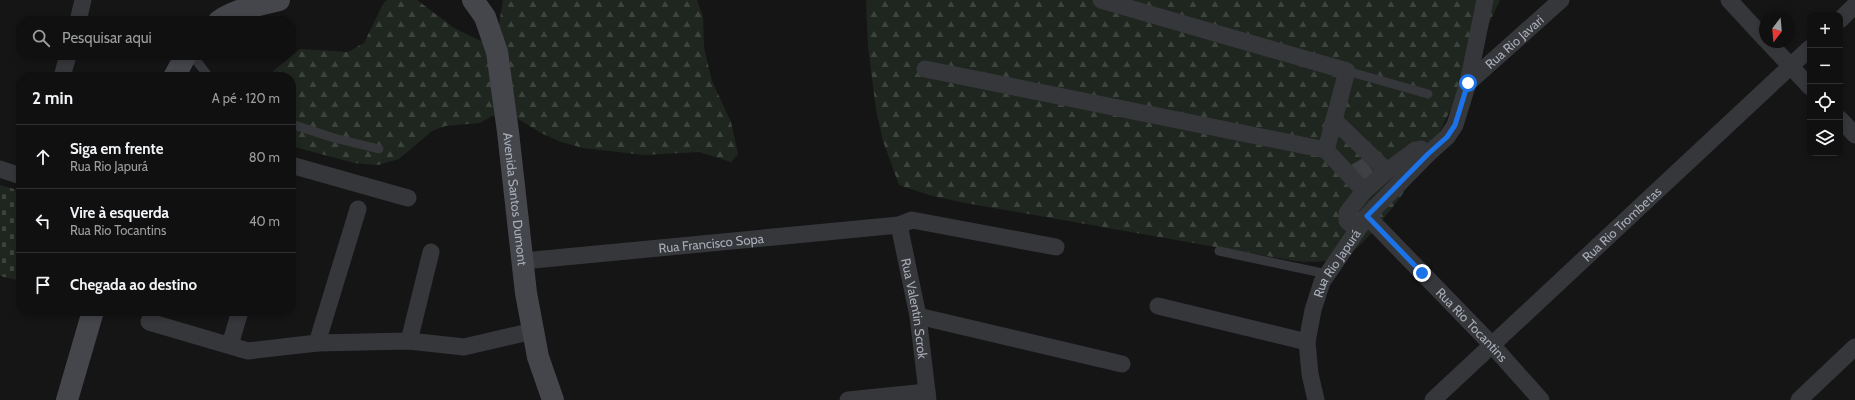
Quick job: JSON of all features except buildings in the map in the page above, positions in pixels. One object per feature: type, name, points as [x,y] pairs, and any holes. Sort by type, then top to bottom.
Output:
[{"type":"street","points":[[79,16],[83,0]]},
{"type":"street","points":[[226,16],[251,7],[279,0]]},
{"type":"street","name":"Avenida Santos Dumont","points":[[473,0],[485,17],[497,52],[526,293],[538,357],[553,400]]},
{"type":"street","points":[[1101,0],[1347,71],[1326,150]]},
{"type":"street","name":"Rua Rio Japurá","points":[[1316,400],[1310,374],[1307,342],[1313,310],[1322,282],[1367,216],[1428,154],[1447,137],[1455,125],[1468,83],[1485,0]]},
{"type":"street","name":"Rua Rio Javari","points":[[1468,83],[1561,0]]},
{"type":"street","points":[[1728,0],[1759,33]]},
{"type":"street","points":[[1843,17],[1855,5]]},
{"type":"street","points":[[1773,48],[1807,84]]},
{"type":"street","name":"Rua Rio Trombetas","points":[[1433,400],[1807,51]]},
{"type":"street","points":[[63,72],[67,60]]},
{"type":"street","points":[[177,72],[183,60]]},
{"type":"street","points":[[925,69],[1326,150],[1364,191]]},
{"type":"street","points":[[1334,120],[1387,171]]},
{"type":"street","points":[[1841,120],[1855,135]]},
{"type":"street","points":[[1357,230],[1347,221],[1347,213],[1364,191],[1387,171],[1414,151],[1421,149],[1428,154]]},
{"type":"street","points":[[296,166],[408,198]]},
{"type":"street","points":[[0,169],[16,174]]},
{"type":"street","points":[[317,343],[358,209]]},
{"type":"street","name":"Rua Rio Tocantins","points":[[1367,216],[1492,345],[1541,400]]},
{"type":"street","name":"Rua Francisco Sopa","points":[[523,261],[899,226],[912,220],[1056,246]]},
{"type":"street","name":"Rua Valentin Scrok","points":[[899,226],[918,316],[927,396]]},
{"type":"street","points":[[408,341],[431,252]]},
{"type":"street","points":[[1158,306],[1307,342]]},
{"type":"street","points":[[67,400],[92,316]]},
{"type":"street","points":[[151,316],[149,322],[248,351],[317,343],[408,341],[464,347],[533,331]]},
{"type":"street","points":[[230,345],[239,316]]},
{"type":"street","points":[[918,316],[1122,364]]},
{"type":"street","points":[[1799,400],[1855,346]]},
{"type":"street","points":[[848,400],[927,396]]},
{"type":"lane","points":[[196,60],[205,72]]},
{"type":"lane","points":[[1347,71],[1428,94]]},
{"type":"lane","points":[[296,126],[334,138],[379,148]]},
{"type":"lane","points":[[1219,251],[1327,274]]},
{"type":"green space","points":[[387,0],[417,0],[454,28],[485,43],[497,36],[503,0],[697,0],[703,17],[704,48],[712,81],[731,122],[738,154],[731,162],[699,152],[644,155],[583,148],[561,142],[541,133],[515,117],[492,116],[480,123],[445,126],[432,131],[399,159],[378,165],[354,163],[296,147],[296,72],[272,72],[287,60],[296,60],[296,52],[300,49],[348,52],[364,43],[383,4]]},
{"type":"green space","points":[[866,0],[1500,0],[1461,87],[1433,144],[1400,198],[1371,233],[1354,250],[1337,258],[1313,262],[1295,261],[960,202],[929,195],[899,185],[883,141],[876,110],[868,46]]},
{"type":"green space","points":[[0,185],[16,190],[16,280],[0,276]]},
{"type":"route","points":[[1422,273],[1367,216],[1428,154],[1447,137],[1455,125],[1468,83]]}]
